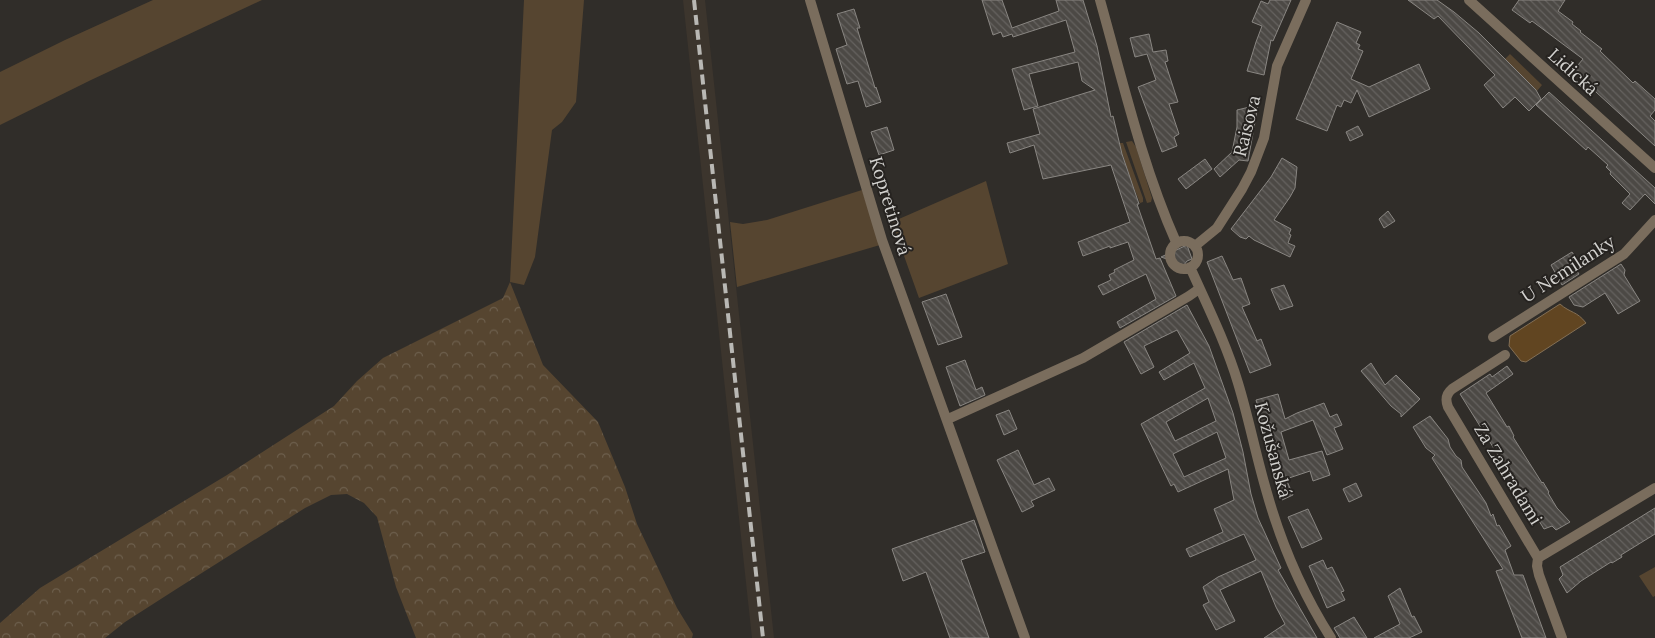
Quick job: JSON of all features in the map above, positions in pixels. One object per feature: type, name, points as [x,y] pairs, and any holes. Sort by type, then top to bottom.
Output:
[{"type":"street","name":"Kopretinová","points":[[810,0],[882,240],[948,419],[1025,638]]},
{"type":"street","points":[[1100,0],[1132,117],[1165,217],[1176,242]]},
{"type":"street","name":"Raisova","points":[[1195,246],[1217,228],[1251,172],[1264,138],[1277,66],[1306,0]]},
{"type":"street","name":"Lidická","points":[[1469,0],[1510,35],[1655,168]]},
{"type":"street","name":"U Nemilanky","points":[[1493,337],[1624,254],[1655,220]]},
{"type":"street","points":[[1188,241],[1195,246],[1198,258],[1193,265],[1180,268],[1172,263],[1169,254],[1176,242],[1188,241]]},
{"type":"street","name":"Kožušanská","points":[[1190,267],[1238,382],[1266,492],[1284,542],[1314,610],[1331,638]]},
{"type":"street","points":[[948,419],[1083,358],[1199,289]]},
{"type":"street","name":"Za Zahradami","points":[[1505,354],[1452,389],[1448,393],[1446,400],[1538,558],[1539,575],[1562,638]]},
{"type":"street","points":[[1538,558],[1655,488]]},
{"type":"shaded area","points":[[683,0],[705,0],[774,638],[752,638]]},
{"type":"shaded area","points":[[1560,304],[1580,316],[1586,323],[1526,362],[1521,361],[1509,346],[1510,336]]},
{"type":"green space","points":[[153,0],[262,0],[0,125],[0,72]]},
{"type":"green space","points":[[524,0],[584,0],[576,102],[562,122],[552,130],[535,257],[524,285],[510,282]]},
{"type":"green space","points":[[1510,54],[1542,85],[1537,91],[1505,59]]},
{"type":"green space","points":[[1132,141],[1136,147],[1152,198],[1151,202],[1147,203],[1126,142]]},
{"type":"green space","points":[[1119,143],[1123,143],[1143,202],[1140,203]]},
{"type":"green space","points":[[986,181],[1008,264],[919,298],[892,222]]},
{"type":"green space","points":[[862,190],[880,245],[737,287],[730,222],[743,224],[767,220]]},
{"type":"green space","points":[[510,282],[543,365],[598,422],[625,487],[637,524],[677,608],[693,634],[692,638],[416,638],[396,587],[377,517],[364,503],[347,494],[331,495],[305,508],[125,622],[105,638],[0,638],[0,623],[40,588],[227,475],[334,406],[357,381],[383,358],[503,298]]},
{"type":"green space","points":[[1655,567],[1655,596],[1653,597],[1639,576]]},
{"type":"building","points":[[982,0],[1002,0],[1012,28],[1059,11],[1056,0],[1083,0],[1097,46],[1111,117],[1113,116],[1122,154],[1139,204],[1137,204],[1156,259],[1160,258],[1176,296],[1120,328],[1117,322],[1156,299],[1146,274],[1103,295],[1098,286],[1111,280],[1109,275],[1115,272],[1114,270],[1134,260],[1128,242],[1110,248],[1110,246],[1083,256],[1078,242],[1130,222],[1111,165],[1043,179],[1034,145],[1010,153],[1007,143],[1040,134],[1033,109],[1095,90],[1082,81],[1078,62],[1029,74],[1038,106],[1024,110],[1012,69],[1075,52],[1066,20],[1013,37],[1012,34],[1003,37],[1001,32],[993,35]]},
{"type":"building","points":[[1270,0],[1291,0],[1273,41],[1271,40],[1264,75],[1247,71],[1262,26],[1252,22],[1261,1],[1268,4]]},
{"type":"building","points":[[1408,0],[1437,0],[1454,12],[1479,33],[1536,90],[1541,99],[1529,111],[1515,97],[1503,108],[1484,85],[1495,75],[1438,16],[1434,19]]},
{"type":"building","points":[[1519,0],[1565,0],[1558,11],[1573,22],[1572,24],[1580,32],[1602,49],[1600,51],[1633,83],[1635,81],[1655,99],[1655,110],[1650,116],[1655,121],[1655,146],[1573,71],[1583,59],[1532,21],[1530,23],[1512,10]]},
{"type":"building","points":[[854,9],[860,28],[857,28],[881,102],[866,107],[858,81],[847,84],[836,49],[847,45],[837,14]]},
{"type":"building","points":[[1337,22],[1361,32],[1356,43],[1360,45],[1358,49],[1363,51],[1351,79],[1369,87],[1419,64],[1430,89],[1369,117],[1357,90],[1351,103],[1344,100],[1341,107],[1337,105],[1327,131],[1296,119]]},
{"type":"building","points":[[1149,34],[1153,52],[1166,50],[1168,61],[1165,62],[1178,102],[1169,104],[1179,134],[1174,137],[1177,146],[1162,152],[1138,87],[1156,80],[1147,54],[1135,57],[1130,38]]},
{"type":"building","points":[[1549,92],[1655,188],[1655,204],[1645,194],[1630,210],[1622,203],[1630,194],[1610,174],[1611,172],[1606,167],[1608,165],[1588,147],[1586,150],[1536,105]]},
{"type":"building","points":[[1258,105],[1248,161],[1239,160],[1220,177],[1214,169],[1232,152],[1237,127],[1237,110]]},
{"type":"building","points":[[1358,126],[1363,135],[1350,141],[1346,132]]},
{"type":"building","points":[[887,127],[894,150],[879,155],[871,132]]},
{"type":"building","points":[[1282,158],[1297,167],[1295,188],[1274,220],[1291,229],[1288,243],[1295,246],[1290,257],[1249,236],[1246,239],[1240,237],[1231,229],[1271,177]]},
{"type":"building","points":[[1205,159],[1212,169],[1186,189],[1178,179]]},
{"type":"building","points":[[1388,211],[1395,221],[1384,228],[1379,219]]},
{"type":"building","points":[[1187,245],[1192,259],[1184,265],[1161,257]]},
{"type":"building","points":[[1572,252],[1580,264],[1574,267],[1579,274],[1562,285],[1551,265]]},
{"type":"building","points":[[1222,256],[1233,280],[1241,278],[1250,304],[1242,307],[1257,341],[1261,339],[1271,365],[1250,373],[1207,262]]},
{"type":"building","points":[[1621,264],[1625,270],[1624,275],[1640,301],[1618,314],[1605,293],[1583,307],[1574,305],[1569,297]]},
{"type":"building","points":[[1284,285],[1293,306],[1280,310],[1271,289]]},
{"type":"building","points":[[946,294],[962,337],[938,345],[922,302]]},
{"type":"building","points":[[1187,305],[1209,346],[1233,413],[1251,494],[1258,518],[1281,568],[1278,570],[1317,638],[1264,638],[1285,624],[1261,571],[1220,590],[1235,621],[1216,630],[1203,605],[1209,602],[1203,587],[1218,577],[1256,560],[1244,534],[1190,557],[1186,549],[1223,532],[1214,509],[1234,500],[1228,469],[1178,492],[1174,484],[1171,486],[1141,424],[1205,388],[1194,363],[1164,380],[1159,372],[1190,353],[1177,330],[1144,346],[1154,367],[1141,374],[1124,342]],"holes":[[[1208,398],[1216,421],[1175,441],[1166,422]],[[1217,432],[1226,458],[1184,477],[1173,454]]]},
{"type":"building","points":[[965,360],[976,390],[982,387],[985,395],[960,406],[946,367]]},
{"type":"building","points":[[1371,363],[1385,385],[1396,375],[1420,399],[1401,417],[1401,414],[1391,406],[1361,371]]},
{"type":"building","points":[[1507,366],[1513,374],[1486,393],[1507,427],[1509,426],[1513,437],[1543,482],[1557,508],[1570,522],[1556,530],[1552,526],[1544,529],[1460,394],[1490,374],[1492,377]]},
{"type":"building","points":[[1278,394],[1285,419],[1324,403],[1330,417],[1337,414],[1342,425],[1334,428],[1343,449],[1327,455],[1313,420],[1281,432],[1289,460],[1322,451],[1330,475],[1313,481],[1310,471],[1286,479],[1293,495],[1282,500],[1273,474],[1264,428],[1256,400]]},
{"type":"building","points":[[1009,410],[1017,429],[1004,435],[996,415]]},
{"type":"building","points":[[1430,416],[1448,439],[1450,447],[1461,460],[1462,467],[1486,503],[1491,516],[1493,514],[1497,526],[1499,525],[1511,546],[1505,550],[1514,575],[1523,575],[1546,638],[1522,638],[1496,571],[1503,569],[1432,458],[1435,455],[1426,448],[1413,427]]},
{"type":"building","points":[[1018,450],[1034,485],[1049,478],[1055,490],[1031,501],[1034,506],[1022,512],[997,460]]},
{"type":"building","points":[[1356,483],[1362,496],[1349,502],[1343,489]]},
{"type":"building","points":[[1655,508],[1655,534],[1621,555],[1622,557],[1581,581],[1567,593],[1559,579],[1563,575],[1560,567]]},
{"type":"building","points":[[1308,509],[1322,539],[1302,548],[1288,517]]},
{"type":"building","points":[[974,520],[985,552],[961,560],[989,638],[950,638],[926,572],[903,581],[892,549]]},
{"type":"building","points":[[1323,560],[1327,569],[1332,567],[1344,591],[1341,592],[1345,600],[1327,608],[1309,566]]},
{"type":"building","points":[[1400,588],[1412,617],[1414,616],[1422,632],[1409,638],[1374,638],[1400,624],[1388,596]]},
{"type":"building","points":[[1354,617],[1367,638],[1340,638],[1334,628]]},
{"type":"railway","points":[[694,0],[763,638]]}]
